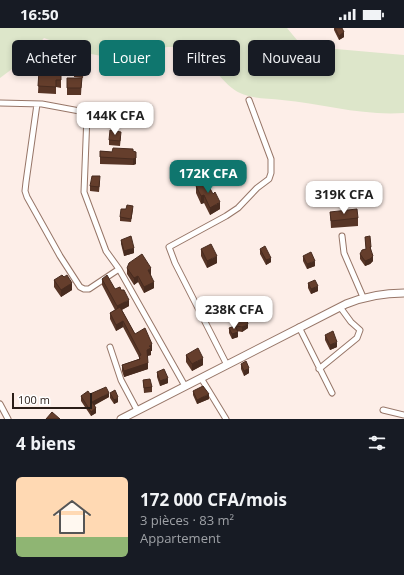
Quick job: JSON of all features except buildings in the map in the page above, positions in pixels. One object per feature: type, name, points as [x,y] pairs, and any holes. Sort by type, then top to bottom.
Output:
[{"type":"street","points":[[227,365],[175,263],[169,247],[238,208],[257,188],[269,179],[271,173],[271,159],[249,100]]},
{"type":"street","points":[[0,103],[37,104],[82,110],[87,115],[84,192],[106,251],[119,269],[185,386]]},
{"type":"street","points":[[37,104],[25,191],[27,197],[60,256],[80,287],[89,289],[119,269]]},
{"type":"street","points":[[342,236],[344,253],[363,296]]},
{"type":"street","points":[[121,419],[363,296],[386,293],[404,293]]},
{"type":"street","points":[[319,369],[357,338],[360,330],[340,307]]},
{"type":"street","points":[[299,328],[332,393]]},
{"type":"street","points":[[110,347],[121,380],[137,410]]},
{"type":"street","points":[[201,378],[226,419]]},
{"type":"street","points":[[0,404],[8,419]]},
{"type":"street","points":[[383,410],[404,415]]},
{"type":"green space","points":[[0,28],[287,28],[297,40],[248,40],[248,76],[335,76],[335,49],[404,55],[404,113],[373,113],[255,97],[240,93],[228,85],[220,76],[240,76],[240,40],[173,40],[173,47],[165,47],[165,40],[99,40],[99,56],[91,54],[91,40],[50,40],[44,38],[42,40],[12,40],[12,69],[0,78]]}]
